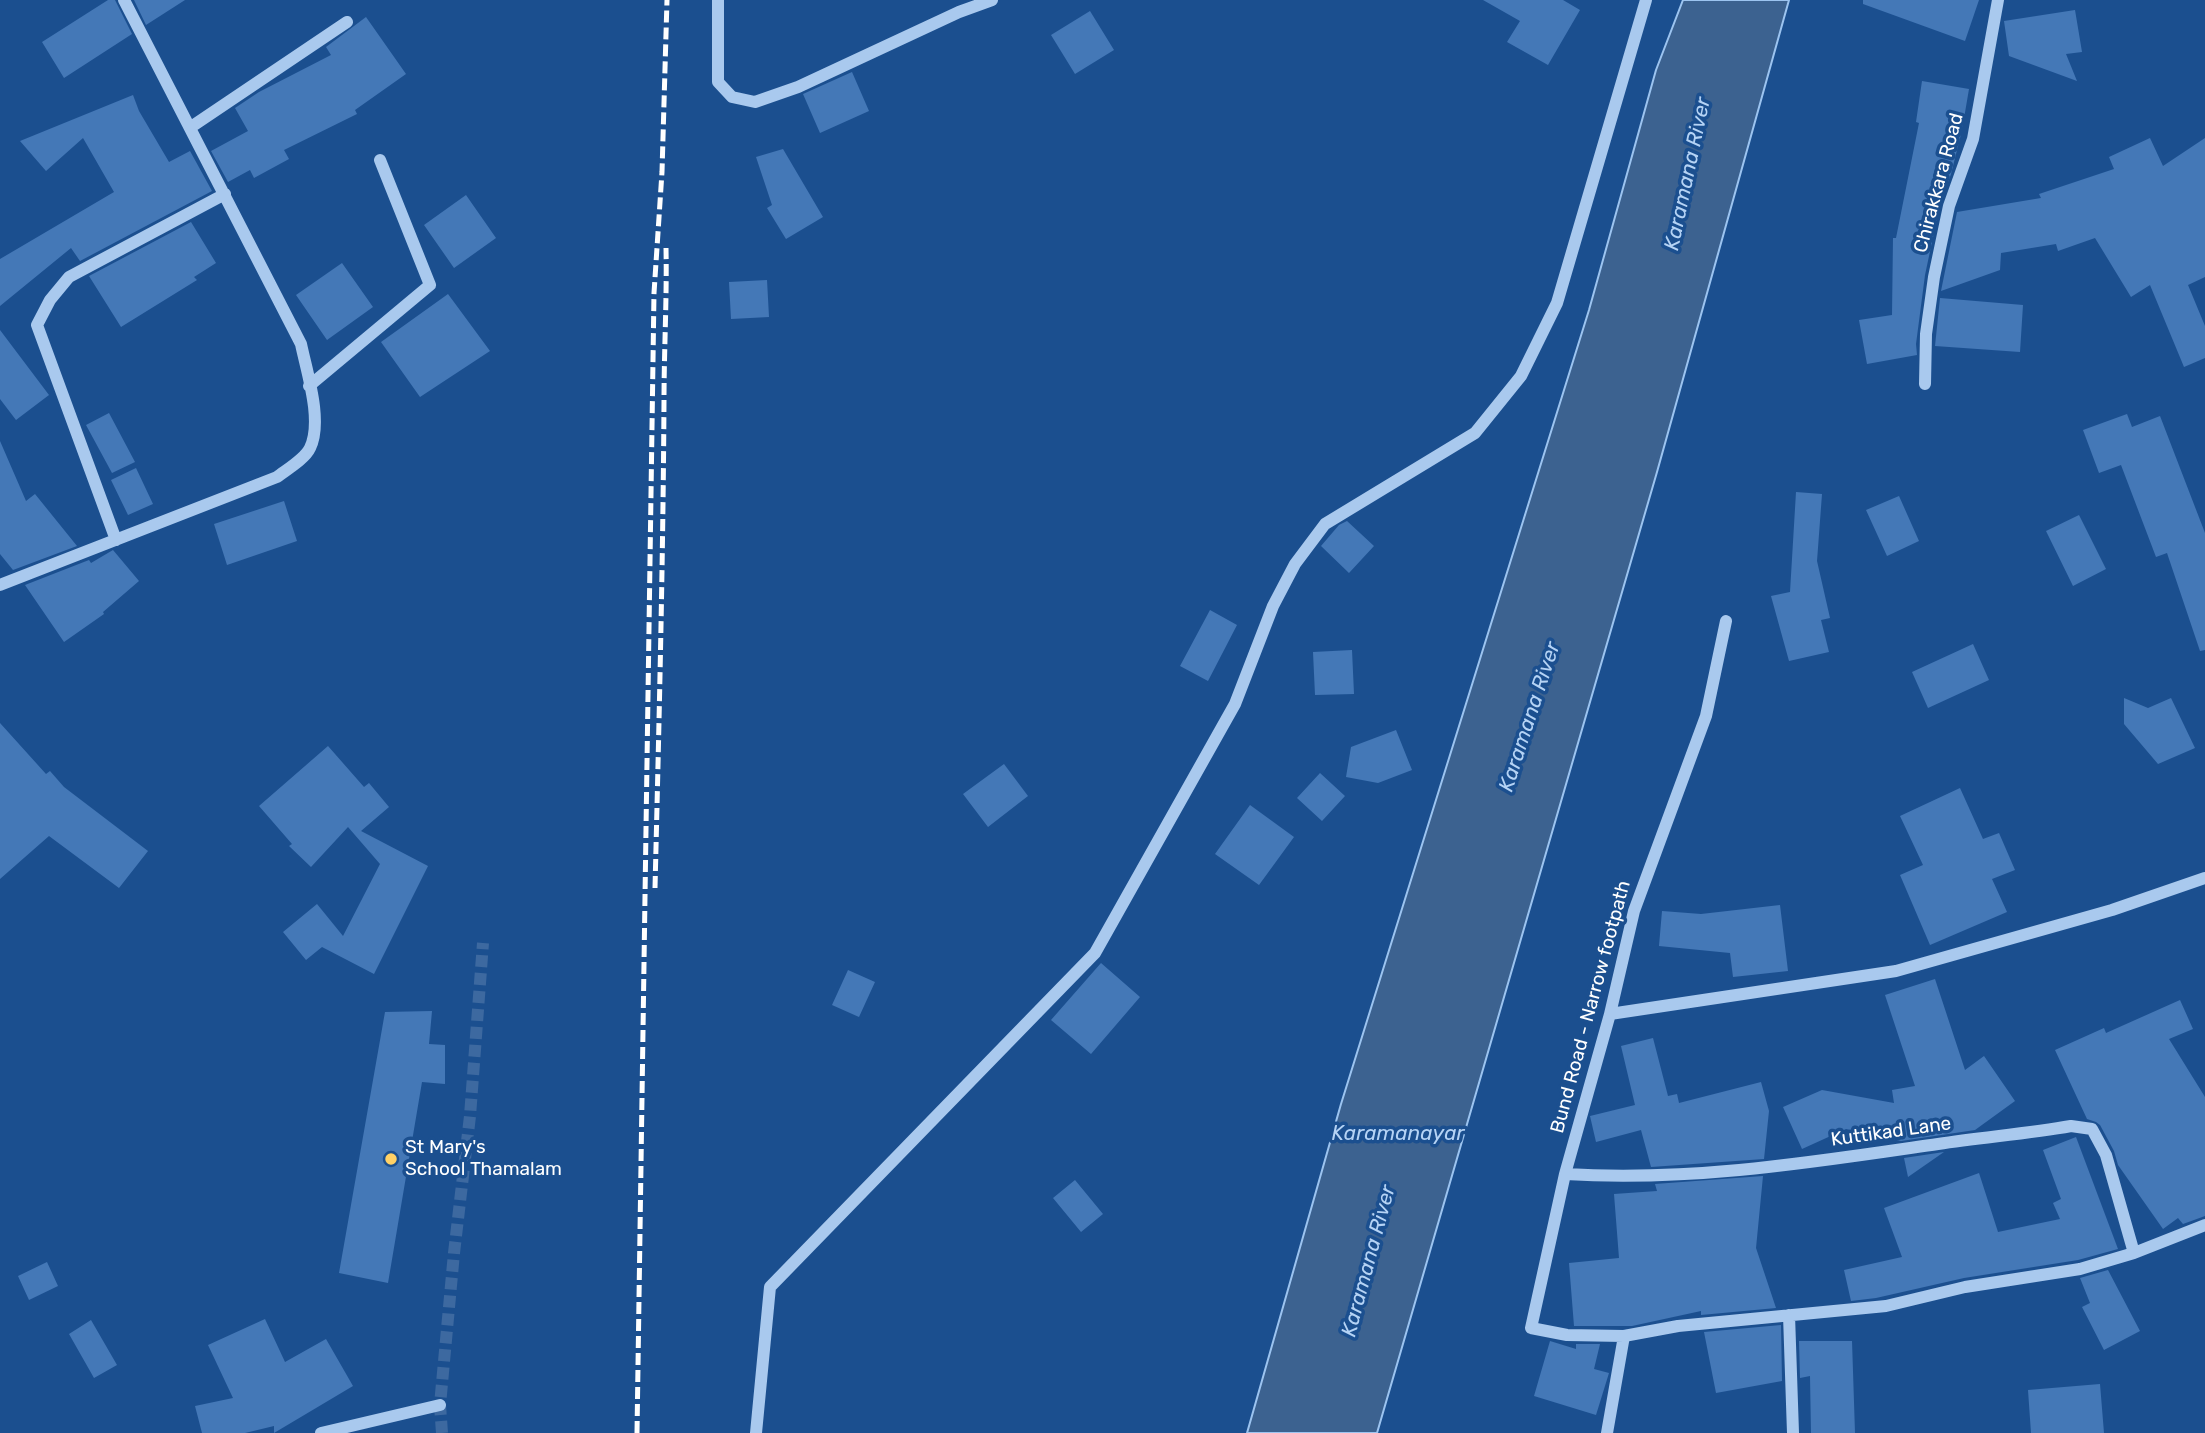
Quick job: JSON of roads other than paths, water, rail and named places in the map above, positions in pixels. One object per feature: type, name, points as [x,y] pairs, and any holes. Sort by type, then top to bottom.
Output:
[{"type":"street","points":[[0,585],[277,478],[310,450],[315,428],[314,407],[301,344],[124,0]]},
{"type":"street","points":[[718,0],[718,82],[732,97],[755,102],[798,87],[959,12],[992,0]]},
{"type":"street","points":[[756,1433],[770,1287],[1096,953],[1236,704],[1273,606],[1295,564],[1325,524],[1475,433],[1521,376],[1557,303],[1646,0]]},
{"type":"street","name":"Chirakkara Road","points":[[1925,384],[1926,334],[1934,277],[1949,206],[1973,139],[1998,0]]},
{"type":"street","points":[[191,127],[347,22]]},
{"type":"street","points":[[309,386],[430,285],[380,160]]},
{"type":"street","points":[[116,540],[37,326],[50,300],[69,277],[225,194]]},
{"type":"street","name":"Bund Road - Narrow footpath","points":[[1624,1336],[1567,1335],[1531,1328],[1565,1174],[1610,1014],[1634,911],[1706,716],[1726,621]]},
{"type":"street","points":[[1610,1014],[1896,971],[2112,910],[2205,878]]},
{"type":"street","name":"Kuttikad Lane","points":[[1565,1174],[1616,1177],[1691,1176],[2071,1126],[2092,1129],[2106,1155],[2134,1253]]},
{"type":"street","points":[[1607,1433],[1624,1336],[1678,1326],[1886,1306],[1965,1287],[2080,1269],[2134,1253],[2205,1225]]},
{"type":"street","points":[[1789,1314],[1793,1433]]},
{"type":"street","points":[[321,1433],[440,1405]]},
{"type":"water","name":"Karamanayar","points":[[1683,0],[1789,0],[1657,472],[1377,1433],[1247,1433],[1341,1104],[1589,310],[1656,70]]},
{"type":"tunnel","points":[[442,1433],[440,1405],[470,1116],[483,943]]},
{"type":"railway","points":[[637,1433],[654,293],[662,172],[667,0]]},
{"type":"railway","points":[[655,888],[666,248]]},
{"type":"place","name":"St Mary's School Thamalam","points":[[391,1159]]},
{"type":"water label","name":"Karamana River","points":[[1688,174]]},
{"type":"water label","name":"Karamana River","points":[[1530,717]]},
{"type":"water label","name":"Karamana River","points":[[1369,1261]]}]
